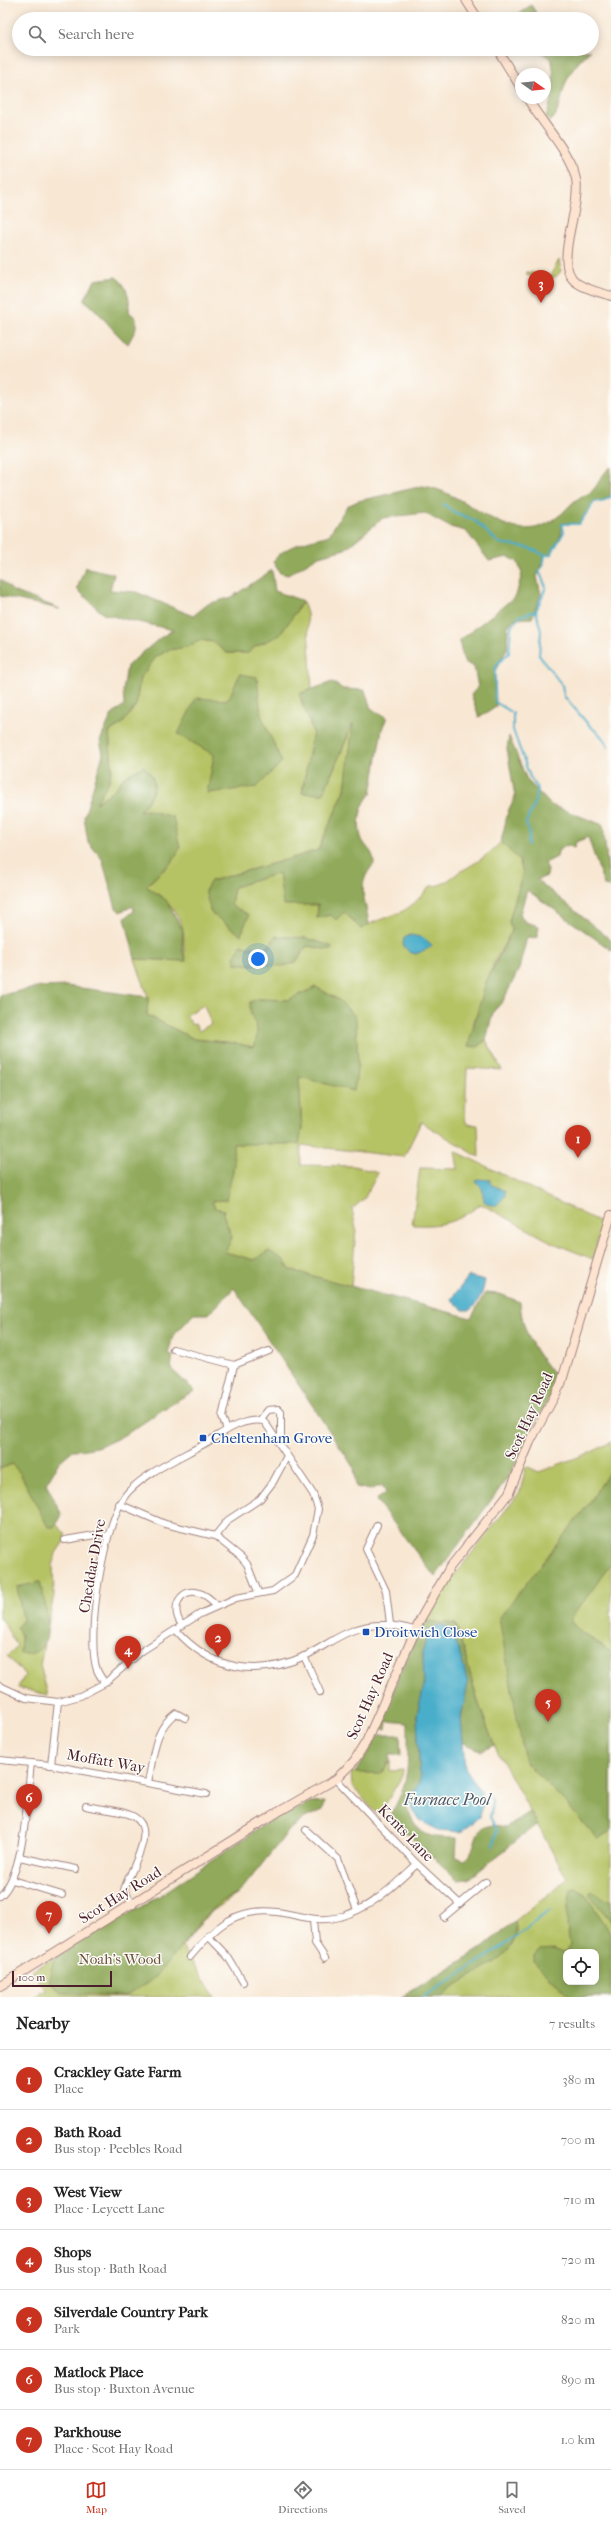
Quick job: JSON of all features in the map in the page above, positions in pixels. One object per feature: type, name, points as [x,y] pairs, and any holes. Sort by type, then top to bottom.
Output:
[{"type":"street","points":[[466,0],[474,12]]},
{"type":"street","points":[[501,56],[515,78]]},
{"type":"street","points":[[531,104],[570,164],[576,178],[577,198],[565,256],[566,269],[577,283],[611,296]]},
{"type":"street","name":"Scot Hay Road","points":[[0,1986],[278,1812],[336,1779],[354,1761],[366,1742],[414,1630],[450,1567],[509,1493],[530,1442],[561,1384],[611,1214]]},
{"type":"street","points":[[173,1349],[234,1364],[269,1351]]},
{"type":"street","points":[[227,1430],[222,1417],[234,1364]]},
{"type":"street","points":[[0,1686],[18,1696],[58,1702],[80,1696],[105,1684],[142,1651],[182,1625],[217,1606],[258,1592],[273,1591],[295,1575],[317,1523],[318,1509],[313,1494],[262,1420],[268,1410],[278,1409],[281,1412],[281,1435],[277,1440]]},
{"type":"street","name":"Cheddar Drive","points":[[105,1684],[97,1670],[94,1629],[99,1582],[108,1536],[119,1504],[129,1491],[148,1477],[227,1430],[251,1419],[262,1420]]},
{"type":"street","points":[[215,1536],[228,1520],[260,1499],[273,1482],[287,1456]]},
{"type":"street","points":[[119,1504],[165,1524],[215,1536],[241,1557],[247,1564],[258,1592]]},
{"type":"street","points":[[376,1525],[366,1549],[386,1591],[390,1624]]},
{"type":"street","points":[[65,1540],[95,1535],[108,1536]]},
{"type":"street","points":[[182,1625],[177,1619],[176,1607],[180,1598],[189,1591],[199,1591],[217,1606]]},
{"type":"street","points":[[176,1630],[188,1644],[228,1666],[261,1669],[304,1656],[357,1628],[390,1624],[414,1630]]},
{"type":"street","points":[[304,1656],[320,1692]]},
{"type":"street","points":[[51,1765],[58,1702]]},
{"type":"street","points":[[148,1782],[159,1730],[164,1722],[176,1713],[185,1718]]},
{"type":"street","name":"Moffatt Way","points":[[0,1760],[51,1765],[206,1794]]},
{"type":"street","points":[[0,1896],[12,1880],[19,1856],[31,1763]]},
{"type":"street","name":"Kents Lane","points":[[336,1779],[417,1864],[460,1904]]},
{"type":"street","points":[[86,1806],[129,1814],[139,1820],[143,1828],[144,1839],[124,1890],[133,1904]]},
{"type":"street","points":[[306,1830],[338,1859],[358,1910]]},
{"type":"street","points":[[19,1856],[76,1869]]},
{"type":"street","points":[[190,1957],[208,1936],[231,1919],[252,1912],[277,1912],[313,1920],[339,1917],[358,1910],[378,1899],[417,1864]]},
{"type":"street","points":[[12,1880],[62,1895]]},
{"type":"street","points":[[444,1917],[486,1882]]},
{"type":"street","points":[[313,1920],[315,1943],[325,1958]]},
{"type":"street","points":[[208,1936],[228,1957],[243,1982]]},
{"type":"green space","points":[[531,5],[536,12],[521,12]]},
{"type":"green space","points":[[547,56],[584,56],[569,76],[554,118],[550,122],[546,116],[549,104],[551,104],[553,65],[551,58]]},
{"type":"green space","points":[[559,260],[561,271],[556,277],[543,278],[526,275],[527,272],[550,276]]},
{"type":"green space","points":[[116,277],[126,288],[129,302],[129,312],[136,318],[136,329],[128,344],[96,310],[84,300],[95,280]]},
{"type":"green space","points":[[611,467],[610,498],[606,498],[602,502],[595,501],[579,524],[563,524],[561,535],[556,546],[551,554],[545,555],[537,577],[541,594],[532,618],[514,619],[508,626],[507,649],[495,671],[496,707],[479,717],[471,695],[478,687],[474,667],[464,662],[459,641],[516,596],[522,573],[517,561],[508,557],[489,561],[466,531],[450,527],[424,513],[383,518],[345,549],[319,556],[288,575],[280,573],[273,562],[284,551],[291,547],[306,541],[329,535],[347,506],[358,501],[423,486],[457,498],[506,525],[522,529],[539,527],[562,514],[576,500],[590,492],[605,472]]},
{"type":"green space","points":[[85,567],[114,574],[110,590],[136,592],[193,616],[208,604],[232,597],[272,570],[275,591],[303,601],[280,635],[256,646],[248,653],[227,653],[213,642],[201,640],[187,647],[168,650],[156,657],[140,678],[136,705],[123,723],[109,732],[112,767],[109,781],[96,803],[114,790],[124,777],[144,766],[150,772],[153,778],[154,789],[140,811],[148,810],[173,817],[180,848],[172,862],[146,886],[166,900],[183,930],[182,949],[186,961],[135,959],[125,918],[134,911],[133,906],[120,912],[116,908],[102,859],[88,842],[84,817],[103,754],[100,741],[111,716],[124,705],[123,690],[127,666],[160,638],[173,630],[103,614],[77,589]]},
{"type":"green space","points":[[0,579],[13,591],[60,609],[0,596]]},
{"type":"green space","points":[[303,601],[307,614],[312,689],[299,694],[313,732],[302,793],[323,794],[354,722],[345,790],[318,850],[211,881],[205,891],[212,913],[231,905],[234,887],[279,873],[318,905],[317,918],[344,912],[361,929],[406,909],[419,899],[430,886],[435,886],[448,881],[483,858],[501,842],[519,860],[523,872],[509,922],[512,930],[494,963],[480,1010],[473,1022],[477,1047],[486,1040],[502,1070],[467,1068],[465,1119],[467,1124],[478,1125],[479,1157],[421,1122],[404,1157],[301,1145],[301,1165],[354,1166],[378,1173],[364,1199],[352,1209],[356,1229],[351,1286],[290,1270],[284,1260],[254,1260],[224,1252],[232,1237],[223,1214],[215,1208],[212,1201],[234,1167],[232,1144],[302,1130],[299,1077],[316,987],[288,1000],[257,999],[250,1012],[257,1030],[257,1038],[254,1048],[235,1043],[194,1039],[147,1015],[148,997],[135,959],[186,961],[184,953],[183,930],[178,917],[164,899],[146,886],[172,862],[139,811],[149,800],[124,777],[114,790],[95,804],[109,781],[112,767],[109,732],[123,723],[136,705],[140,678],[156,657],[168,650],[187,647],[201,640],[213,642],[227,653],[248,653],[256,646],[280,635]],"holes":[[[306,938],[333,947],[330,950],[307,946],[295,963],[241,945],[249,947],[266,947]],[[204,1005],[211,1024],[199,1031],[195,1024],[192,1025],[186,1015]]]},
{"type":"green space","points":[[240,674],[257,677],[261,715],[282,762],[257,787],[207,793],[214,755],[178,734],[196,698],[228,700]]},
{"type":"green space","points":[[332,682],[343,689],[365,690],[371,709],[387,717],[382,729],[371,794],[364,803],[360,814],[359,826],[361,837],[374,859],[374,864],[368,872],[363,886],[369,924],[361,929],[344,912],[336,920],[331,915],[317,918],[318,905],[283,905],[279,873],[234,887],[231,905],[249,915],[241,935],[211,913],[205,891],[211,881],[318,850],[345,790],[353,724],[323,794],[302,793],[313,732],[299,694]]},
{"type":"green space","points":[[509,736],[527,780],[551,805],[603,825],[610,888],[604,885],[588,837],[576,842],[574,848],[567,845],[558,851],[557,857],[545,863],[548,870],[547,876],[537,880],[611,940],[611,950],[527,890],[520,914],[525,922],[539,926],[537,938],[527,937],[519,969],[503,1001],[493,1012],[486,1040],[477,1047],[468,1046],[486,982],[512,930],[509,922],[523,872],[519,860],[501,842],[508,811],[515,797],[507,749]]},
{"type":"green space","points":[[276,936],[306,938],[333,947],[331,950],[307,946],[295,963],[283,966],[236,964],[234,957],[241,945],[256,949],[268,948]]},
{"type":"green space","points":[[66,986],[148,997],[147,1015],[194,1039],[235,1043],[253,1047],[256,1039],[257,1028],[250,1009],[250,1002],[257,999],[288,1000],[316,987],[339,1000],[356,1017],[358,1065],[354,1091],[299,1077],[302,1130],[299,1144],[233,1144],[234,1167],[226,1200],[212,1201],[215,1208],[224,1210],[223,1214],[232,1238],[225,1252],[254,1260],[269,1251],[284,1260],[290,1270],[471,1318],[485,1293],[500,1294],[520,1302],[524,1325],[532,1344],[558,1380],[511,1473],[435,1577],[376,1500],[386,1493],[382,1485],[370,1490],[356,1487],[354,1468],[234,1288],[209,1314],[194,1314],[173,1336],[168,1354],[173,1355],[171,1369],[195,1391],[165,1408],[121,1437],[106,1444],[73,1450],[59,1462],[46,1484],[62,1515],[55,1527],[48,1527],[20,1473],[12,1464],[0,1469],[0,995],[40,987]]},
{"type":"green space","points":[[455,1151],[602,1223],[593,1259],[553,1243],[481,1204],[464,1215],[449,1222],[432,1225],[412,1225],[420,1168],[458,1169]]},
{"type":"green space","points":[[611,1442],[611,1997],[402,1997],[479,1950],[567,1879],[494,1745],[479,1705],[456,1624],[425,1621],[441,1592],[520,1492],[526,1466],[539,1472],[594,1451]]},
{"type":"green space","points":[[12,1464],[20,1473],[55,1527],[57,1525],[65,1533],[65,1540],[56,1553],[53,1566],[54,1595],[40,1665],[48,1695],[18,1688],[25,1675],[7,1656],[17,1646],[0,1617],[0,1469]]},
{"type":"green space","points":[[611,1469],[611,1564],[570,1620],[578,1630],[611,1652],[611,1831],[597,1839],[565,1802],[525,1762],[499,1618],[590,1502]]},
{"type":"green space","points":[[40,1582],[47,1616],[48,1628],[46,1639],[41,1647],[33,1653],[20,1654],[21,1636],[17,1627],[23,1620],[17,1587]]},
{"type":"green space","points":[[425,1621],[456,1624],[477,1699],[494,1745],[482,1751],[462,1742],[461,1717],[468,1683],[459,1650],[450,1629],[423,1651],[424,1686],[417,1715],[420,1780],[407,1807],[411,1817],[420,1830],[431,1836],[457,1838],[456,1857],[465,1860],[470,1854],[480,1830],[486,1827],[506,1827],[530,1812],[537,1824],[469,1879],[458,1880],[389,1817],[396,1805],[405,1782],[408,1761],[408,1723],[387,1721],[386,1730],[379,1729],[401,1670]]},
{"type":"green space","points":[[381,1735],[400,1735],[401,1755],[390,1755],[390,1763],[387,1763],[383,1773],[356,1773],[377,1737]]},
{"type":"green space","points":[[387,1763],[390,1763],[390,1771],[403,1770],[402,1776],[382,1810],[376,1813],[352,1786],[351,1773],[386,1767]]},
{"type":"green space","name":"Noah's Wood","points":[[325,1802],[323,1810],[305,1818],[290,1829],[238,1894],[223,1901],[205,1916],[167,1965],[149,1982],[126,1996],[62,1993],[48,1981],[53,1963],[60,1954],[161,1895],[277,1816],[283,1816],[310,1803]]},
{"type":"green space","name":"Noah's Wood","points":[[285,1815],[290,1829],[238,1894],[208,1914],[182,1947],[215,1997],[36,1997],[39,1992],[46,1990],[32,1971],[161,1895],[277,1816]]},
{"type":"green space","points":[[576,1888],[585,1894],[611,1933],[611,1997],[570,1997],[534,1962],[534,1957],[541,1950],[554,1949],[562,1953],[563,1985],[599,1985],[599,1949],[568,1949],[570,1944],[567,1923],[568,1904],[571,1889]]},
{"type":"green space","points":[[592,1891],[611,1902],[611,1921],[590,1896],[590,1892]]},
{"type":"green space","points":[[515,1921],[516,1935],[511,1947],[502,1957],[452,1988],[442,1997],[402,1997],[479,1950]]},
{"type":"water","points":[[411,935],[424,938],[432,945],[431,947],[416,954],[409,952],[403,945],[404,938]]},
{"type":"water","points":[[477,1179],[490,1180],[492,1185],[505,1191],[505,1196],[497,1205],[490,1205],[484,1201],[482,1188],[476,1182]]},
{"type":"water","points":[[469,1276],[485,1280],[479,1300],[470,1310],[463,1310],[451,1299]]},
{"type":"water","name":"Furnace Pool","points":[[440,1625],[450,1629],[459,1650],[468,1683],[461,1717],[465,1767],[480,1791],[483,1806],[480,1816],[461,1832],[438,1830],[419,1820],[411,1807],[411,1798],[420,1780],[417,1715],[424,1686],[423,1651],[428,1630]]},
{"type":"waterway","points":[[528,845],[529,834],[526,822],[533,808],[538,789],[530,777],[513,730],[513,713],[495,702],[495,671],[497,664],[509,653],[511,626],[520,616],[536,611],[546,587],[539,571],[543,566],[545,555],[551,554],[564,532],[562,524],[579,524],[595,501],[602,502],[611,496]]},
{"type":"waterway","points":[[443,504],[454,512],[474,520],[499,543],[529,548],[545,555]]},
{"type":"waterway","points":[[536,611],[541,631],[539,655],[562,685],[564,696],[587,723],[602,737],[608,747]]},
{"type":"waterway","points":[[491,1798],[493,1803],[490,1817],[497,1830],[493,1846]]},
{"type":"waterway","points":[[423,1997],[501,1948],[550,1910]]},
{"type":"place","name":"West View","points":[[541,303]]},
{"type":"place","name":"Crackley Gate Farm","points":[[578,1158]]},
{"type":"place","name":"Cheltenham Grove","points":[[203,1438]]},
{"type":"place","name":"Droitwich Close","points":[[366,1632]]},
{"type":"place","name":"Bath Road","points":[[218,1657]]},
{"type":"place","name":"Shops","points":[[128,1669]]},
{"type":"place","name":"Silverdale Country Park","points":[[548,1722]]},
{"type":"place","name":"Matlock Place","points":[[29,1817]]},
{"type":"place","name":"Parkhouse","points":[[49,1934]]}]
